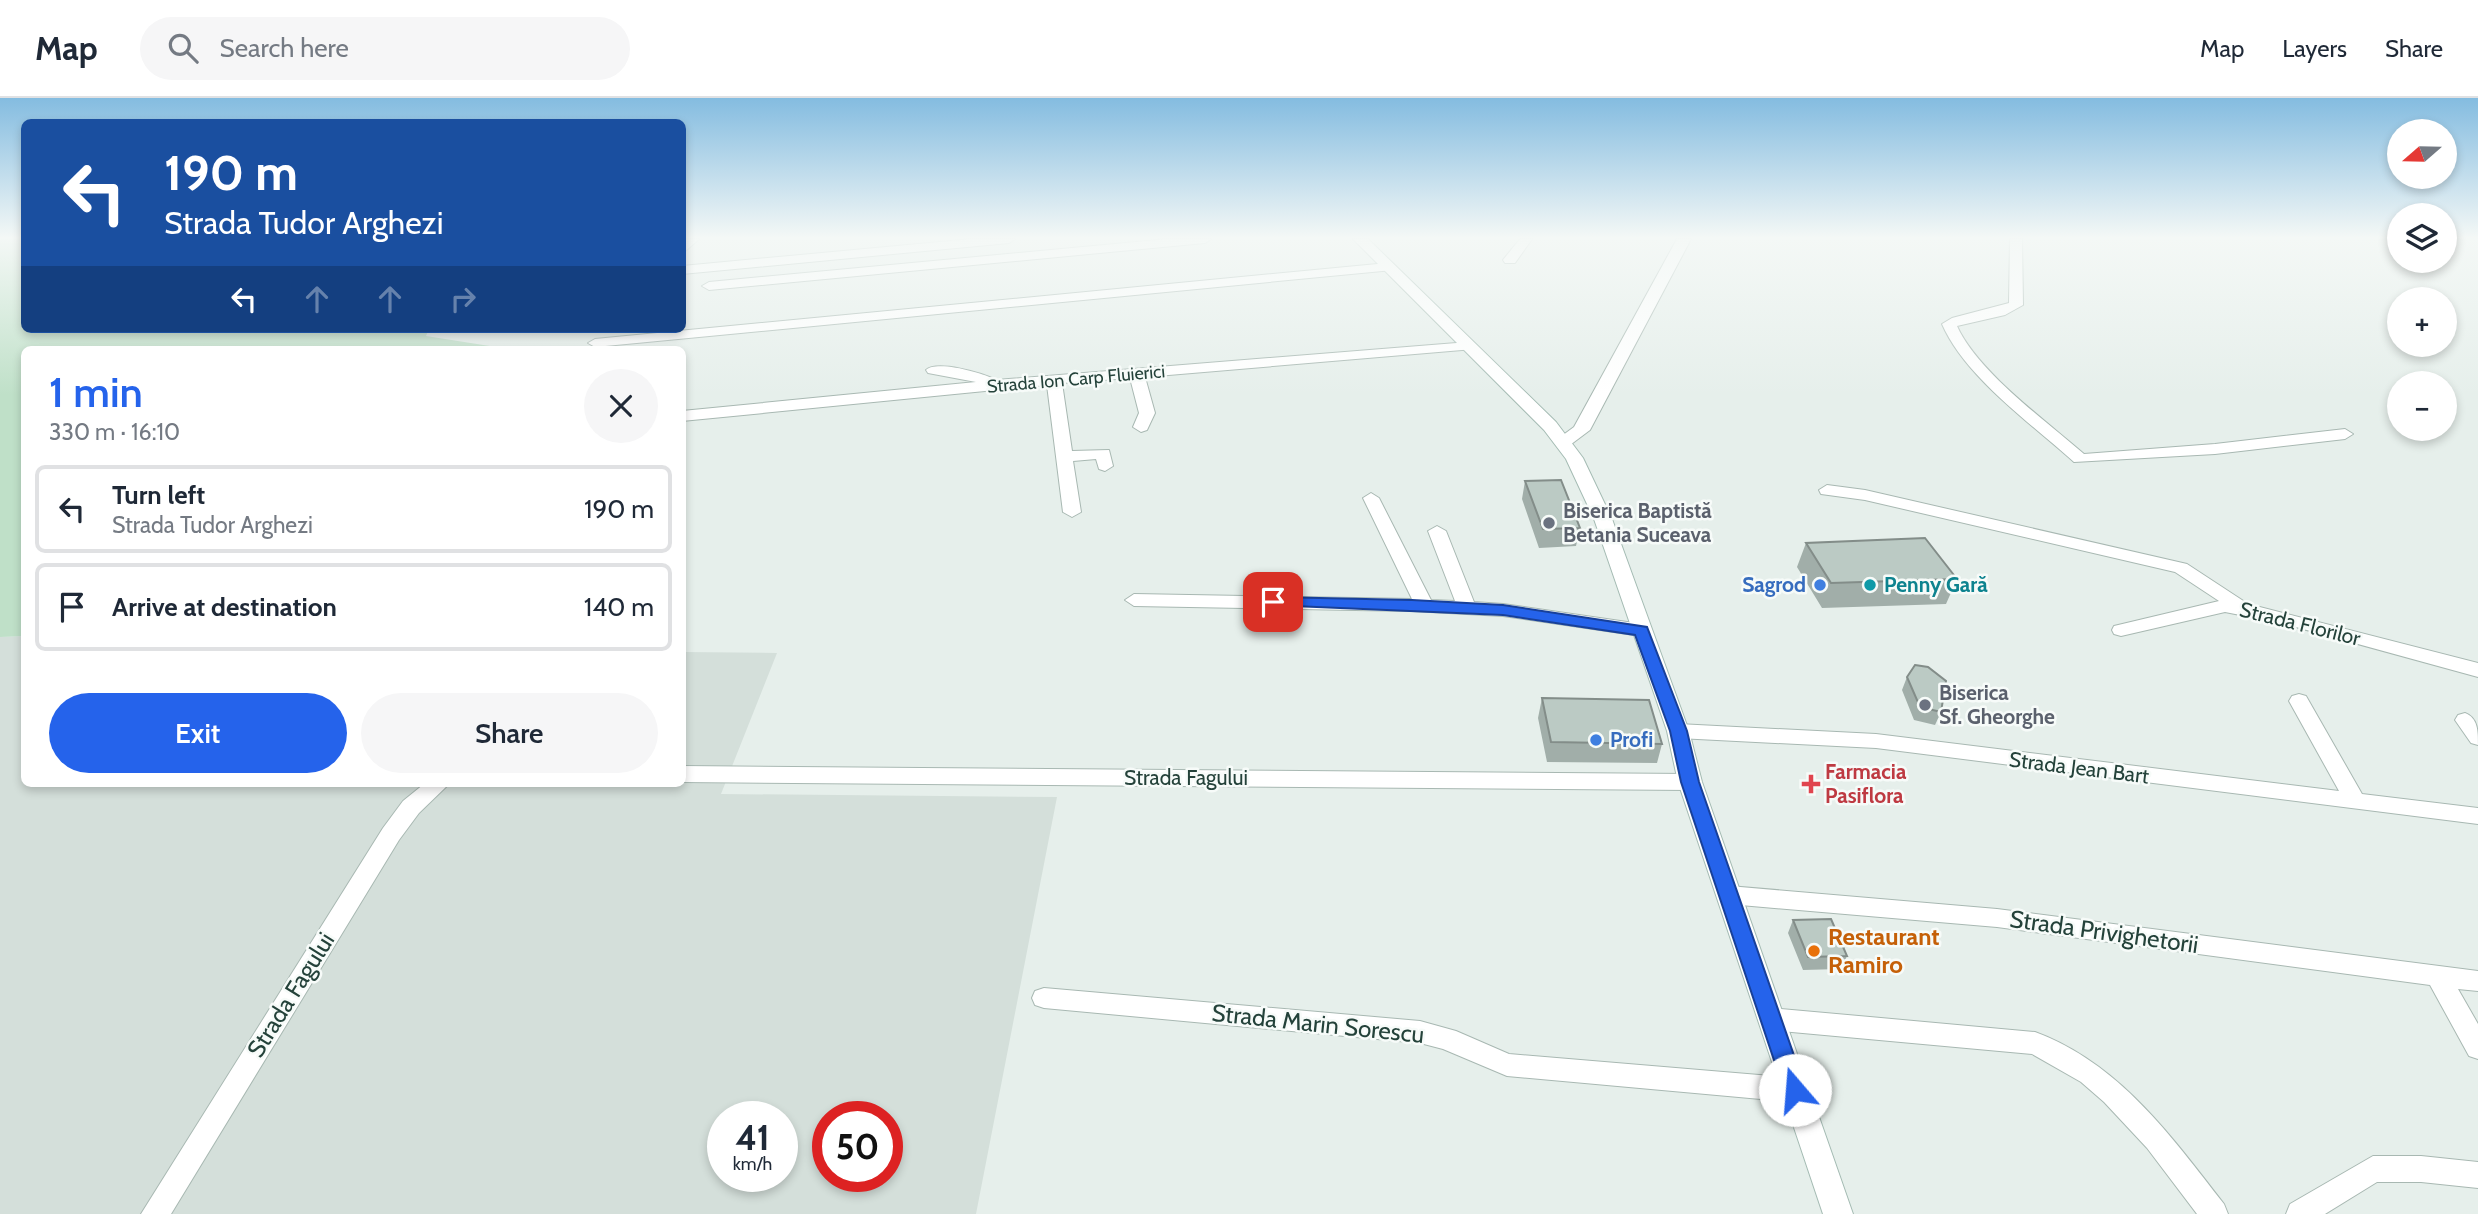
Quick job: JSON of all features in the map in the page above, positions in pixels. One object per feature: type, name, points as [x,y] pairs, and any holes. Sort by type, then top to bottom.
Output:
[{"type":"main road","points":[[1413,291],[1564,441],[1592,492],[1678,731],[1690,782],[1838,1214]]},
{"type":"main road","points":[[1564,441],[1581,430],[1656,291]]},
{"type":"street","points":[[595,343],[1137,291]]},
{"type":"street","points":[[2016,291],[2016,305],[2006,311],[1965,317],[1949,324],[1950,332],[1976,363],[2080,459],[2215,449],[2344,434]]},
{"type":"street","name":"Strada Ion Carp Fluierici","points":[[686,416],[998,384],[1469,346]]},
{"type":"street","points":[[933,370],[974,376],[998,384]]},
{"type":"street","points":[[1137,374],[1147,413],[1141,427]]},
{"type":"street","points":[[1054,380],[1072,512]]},
{"type":"street","points":[[1065,457],[1103,453],[1105,466]]},
{"type":"street","points":[[1827,490],[1865,495],[2181,568],[2240,607]]},
{"type":"street","points":[[1371,498],[1424,606]]},
{"type":"street","points":[[1437,531],[1467,608]]},
{"type":"street","points":[[1134,600],[1503,610],[1641,630]]},
{"type":"street","name":"Strada Florilor","points":[[2121,630],[2225,606],[2240,607],[2478,670]]},
{"type":"street","points":[[2299,701],[2355,800]]},
{"type":"street","points":[[2465,720],[2478,738]]},
{"type":"street","name":"Strada Jean Bart","points":[[1678,731],[1876,741],[2478,816]]},
{"type":"street","name":"Strada Fagului","points":[[686,774],[1690,782]]},
{"type":"street","name":"Strada Fagului","points":[[155,1214],[391,834],[411,807],[434,787]]},
{"type":"street","name":"Strada Privighetorii","points":[[1729,895],[1997,918],[2478,981]]},
{"type":"street","points":[[2438,976],[2478,1048]]},
{"type":"street","name":"Strada Marin Sorescu","points":[[1044,998],[1420,1032],[1447,1039],[1507,1065],[1795,1090]]},
{"type":"street","points":[[1771,1019],[2035,1043],[2063,1054],[2143,1121],[2214,1214]]},
{"type":"street","points":[[2300,1214],[2373,1169],[2409,1168],[2478,1175]]},
{"type":"shaded area","points":[[21,636],[21,787],[686,787],[686,652],[777,653],[721,794],[1057,797],[976,1214],[0,1214],[0,637]]},
{"type":"green space","points":[[0,291],[21,291],[21,333],[427,333],[426,336],[490,346],[21,346],[21,636],[0,637]]},
{"type":"building","points":[[1561,480],[1580,528],[1543,529],[1525,481]]},
{"type":"building","points":[[1925,538],[1957,579],[1831,583],[1806,543]]},
{"type":"building","points":[[1915,665],[1928,667],[1946,681],[1941,712],[1920,707],[1907,677]]},
{"type":"building","points":[[1542,698],[1649,700],[1662,744],[1551,742]]},
{"type":"building","points":[[1831,919],[1847,956],[1808,957],[1793,920]]},
{"type":"place","name":"Biserica Baptistă Betania Suceava","points":[[1549,523]]},
{"type":"place","name":"Sagrod","points":[[1820,585]]},
{"type":"place","name":"Penny Gară","points":[[1870,585]]},
{"type":"place","name":"Biserica Sf. Gheorghe","points":[[1925,705]]},
{"type":"place","name":"Profi","points":[[1596,740]]},
{"type":"place","name":"Farmacia Pasiflora","points":[[1811,784]]},
{"type":"place","name":"Restaurant Ramiro","points":[[1814,951]]},
{"type":"route","points":[[1273,602],[1503,610],[1641,630],[1678,731],[1690,782],[1795,1090]]}]
